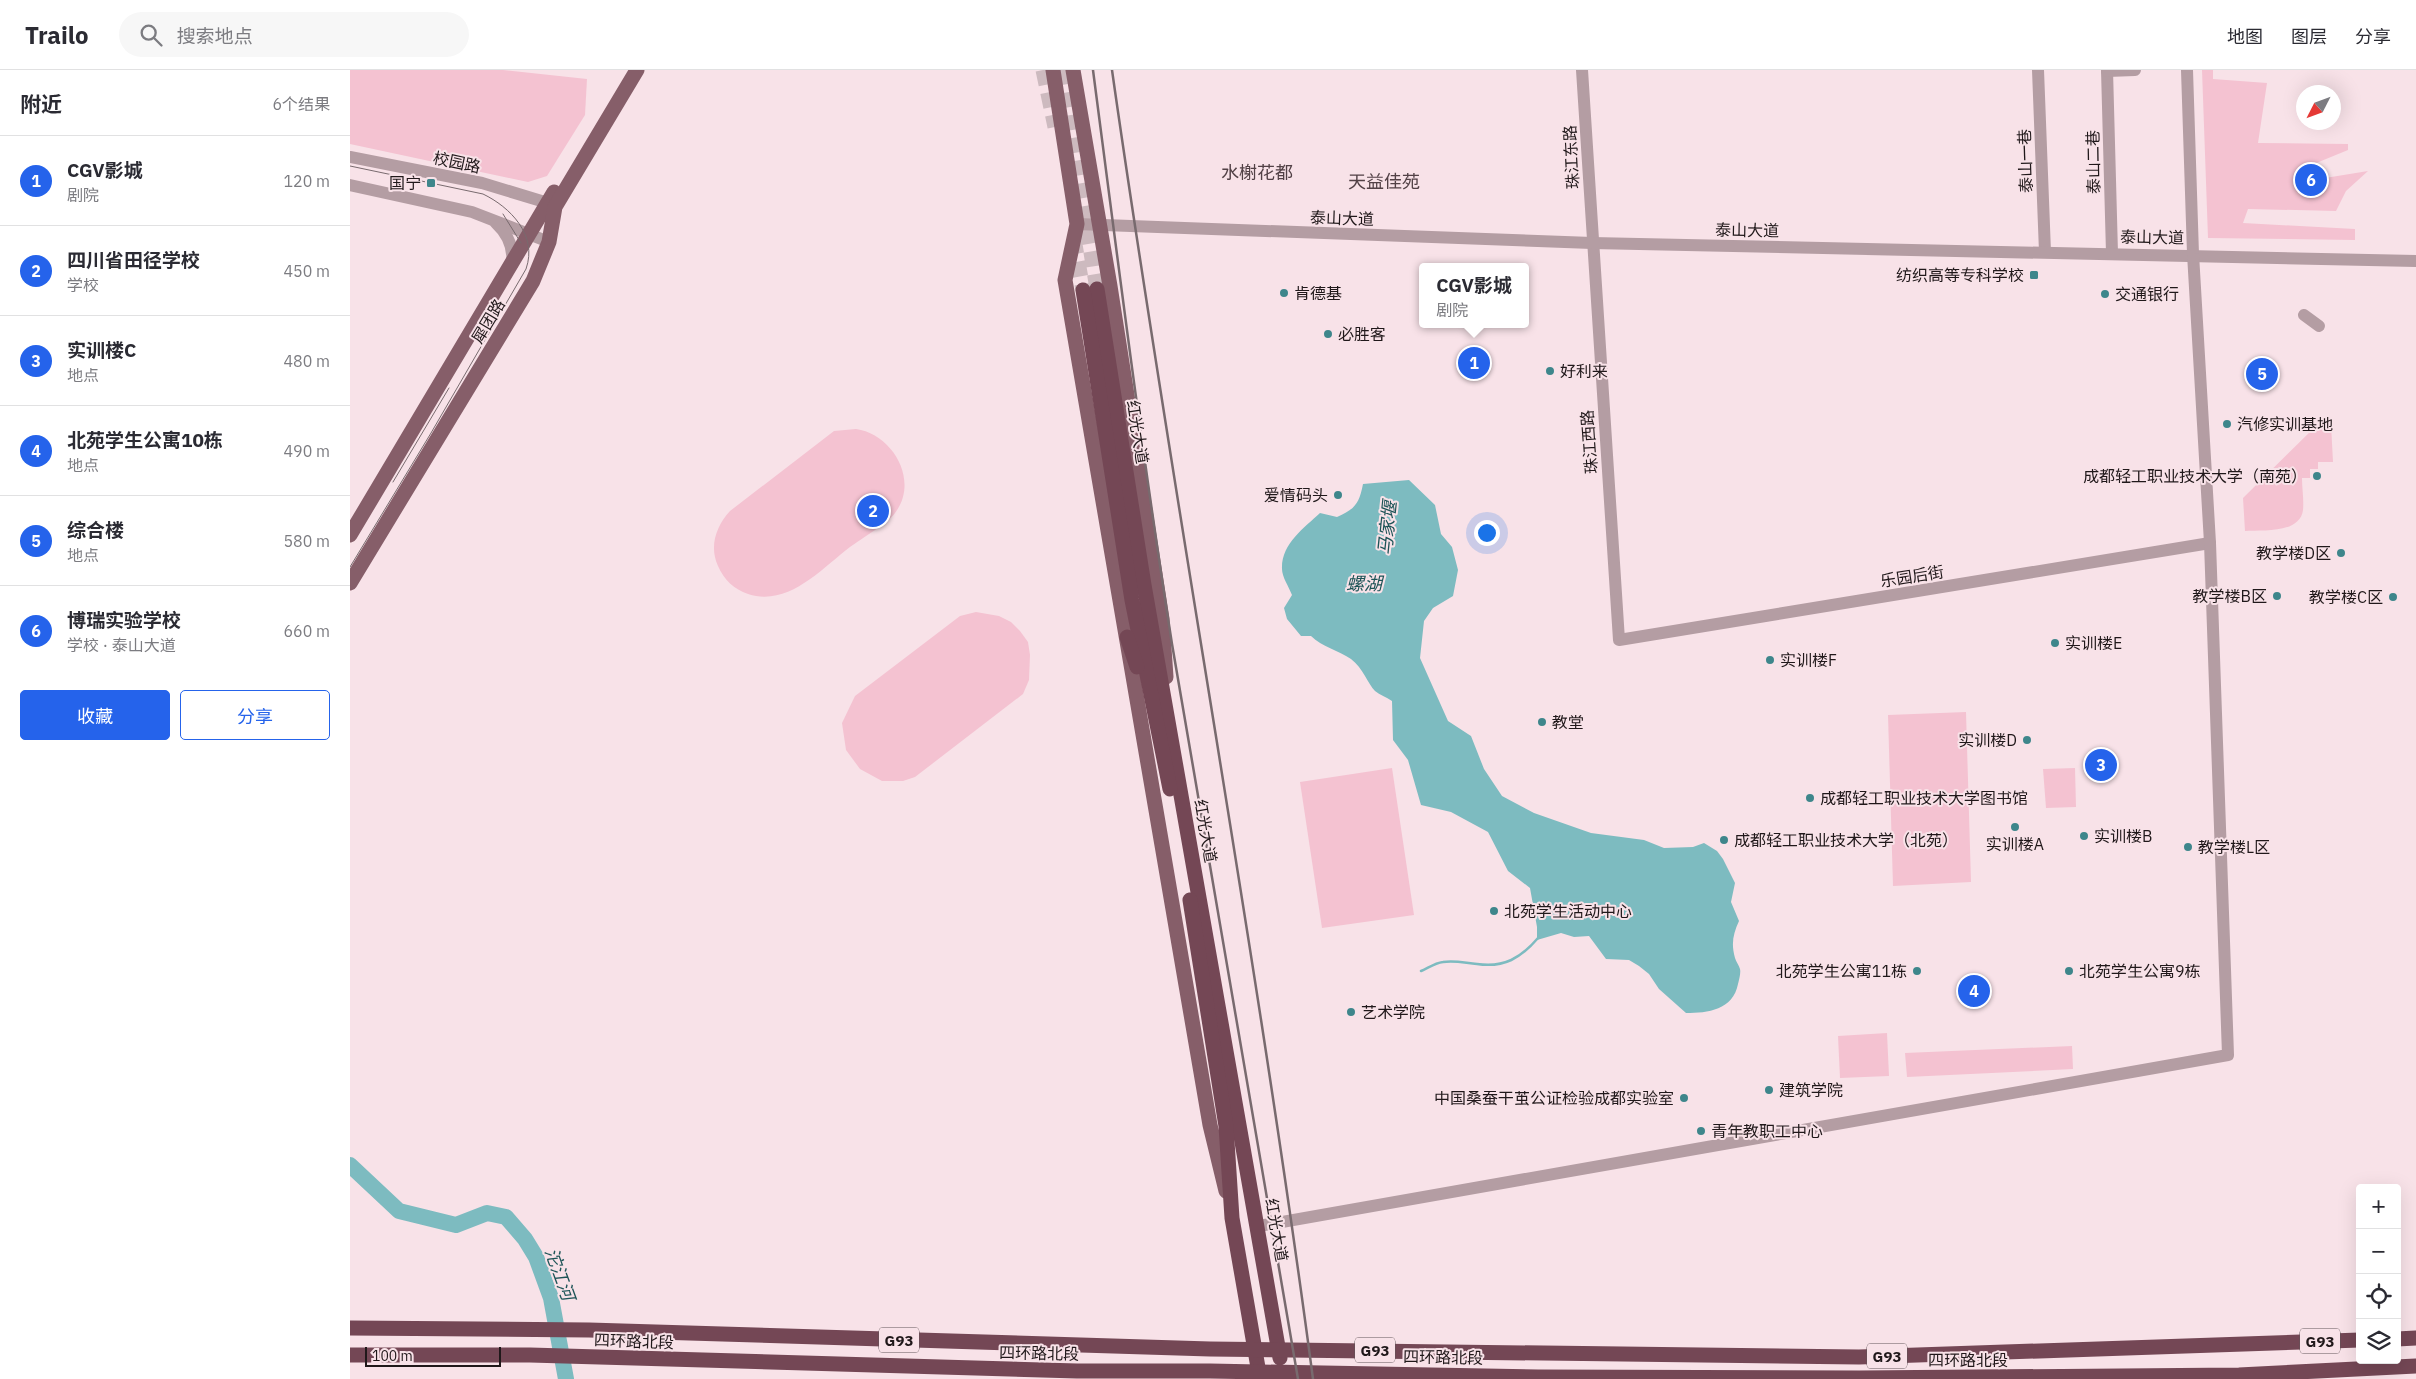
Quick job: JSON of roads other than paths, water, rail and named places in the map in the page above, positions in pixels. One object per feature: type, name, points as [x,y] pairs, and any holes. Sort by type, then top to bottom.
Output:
[{"type":"highway","name":"红光大道","points":[[1260,1379],[1232,1218],[1226,1126],[1178,827],[1132,600],[1090,290],[1259,1226],[1284,1379]]},
{"type":"highway","points":[[1128,638],[1161,745]]},
{"type":"highway","name":"四环路北段","points":[[350,1328],[589,1330],[1210,1349],[1859,1357],[2356,1340]]},
{"type":"highway","points":[[2401,1339],[2416,1338]]},
{"type":"highway","name":"四环路北段","points":[[350,1355],[530,1355],[1077,1371],[1210,1371],[1538,1377],[2239,1376],[2416,1366]]},
{"type":"main road","name":"犀团路","points":[[350,583],[532,281],[548,242],[552,205],[626,70]]},
{"type":"main road","name":"犀团路","points":[[350,535],[529,235],[552,205],[637,70]]},
{"type":"main road","points":[[1053,70],[1077,224],[1065,280],[1128,638],[1210,1125],[1232,1218]]},
{"type":"main road","points":[[1072,70],[1162,619],[1168,721]]},
{"type":"street","name":"珠江东路","points":[[1582,70],[1592,243]]},
{"type":"street","points":[[2038,70],[2048,70]]},
{"type":"street","name":"泰山一巷","points":[[2038,70],[2045,252]]},
{"type":"street","points":[[2107,70],[2135,70]]},
{"type":"street","name":"泰山二巷","points":[[2107,70],[2112,253]]},
{"type":"street","points":[[1259,1226],[2228,1055],[2210,543],[2193,254],[2187,70]]},
{"type":"street","name":"校园路","points":[[350,157],[482,183],[552,205]]},
{"type":"street","points":[[350,185],[472,212],[548,242]]},
{"type":"street","points":[[494,221],[510,240],[513,252],[512,265]]},
{"type":"street","name":"泰山大道","points":[[1077,224],[1592,243],[2416,260]]},
{"type":"street","name":"珠江西路","points":[[1592,243],[1619,640]]},
{"type":"street","points":[[2304,315],[2319,326]]},
{"type":"street","name":"乐园后街","points":[[1619,640],[2210,543]]},
{"type":"water","name":"螺湖","points":[[1409,480],[1435,505],[1441,534],[1452,547],[1458,570],[1453,596],[1433,608],[1424,621],[1420,658],[1448,721],[1471,736],[1484,769],[1502,796],[1534,813],[1591,833],[1644,840],[1664,848],[1693,847],[1704,843],[1717,851],[1735,883],[1731,902],[1739,921],[1733,944],[1740,976],[1735,993],[1725,1005],[1711,1011],[1686,1013],[1659,989],[1649,974],[1639,966],[1629,960],[1606,959],[1589,936],[1574,937],[1561,933],[1537,940],[1537,927],[1530,888],[1508,871],[1488,832],[1451,812],[1421,805],[1408,760],[1393,740],[1392,701],[1375,691],[1359,667],[1351,659],[1320,643],[1311,636],[1301,636],[1287,619],[1284,608],[1292,595],[1282,569],[1285,552],[1295,537],[1320,513],[1337,517],[1352,508],[1358,501],[1363,484]]},
{"type":"waterway","points":[[1421,971],[1437,963],[1447,961],[1487,965],[1504,963],[1525,951],[1538,938]]},
{"type":"waterway","name":"沱江河","points":[[350,1165],[399,1211],[456,1225],[487,1213],[506,1217],[525,1239],[536,1257],[551,1298],[566,1379]]},
{"type":"tunnel","points":[[1043,70],[1055,127]]},
{"type":"tunnel","points":[[1061,70],[1097,289]]},
{"type":"tunnel","points":[[1074,239],[1083,290]]},
{"type":"tram line","points":[[350,166],[483,194],[512,214],[525,234],[529,257],[526,269],[431,433],[350,567]]},
{"type":"tram line","points":[[503,214],[521,243]]},
{"type":"tram line","points":[[393,482],[449,388]]},
{"type":"railway","points":[[1093,70],[1140,429],[1172,644],[1298,1379]]},
{"type":"railway","points":[[1112,70],[1161,397],[1266,1051],[1313,1379]]},
{"type":"place","name":"博瑞实验学校","points":[[2311,180]]},
{"type":"place","name":"国宁","points":[[431,183]]},
{"type":"place","name":"纺织高等专科学校","points":[[2034,275]]},
{"type":"place","name":"肯德基","points":[[1284,293]]},
{"type":"place","name":"交通银行","points":[[2105,294]]},
{"type":"place","name":"必胜客","points":[[1328,334]]},
{"type":"place","name":"CGV影城","points":[[1474,363]]},
{"type":"place","name":"好利来","points":[[1550,371]]},
{"type":"place","name":"综合楼","points":[[2262,374]]},
{"type":"place","name":"汽修实训基地","points":[[2227,424]]},
{"type":"place","name":"成都轻工职业技术大学（南苑）","points":[[2317,476]]},
{"type":"place","name":"爱情码头","points":[[1338,495]]},
{"type":"place","name":"四川省田径学校","points":[[873,511]]},
{"type":"place","name":"教学楼D区","points":[[2341,553]]},
{"type":"place","name":"教学楼B区","points":[[2277,596]]},
{"type":"place","name":"教学楼C区","points":[[2393,597]]},
{"type":"place","name":"实训楼E","points":[[2055,643]]},
{"type":"place","name":"实训楼F","points":[[1770,660]]},
{"type":"place","name":"教堂","points":[[1542,722]]},
{"type":"place","name":"实训楼D","points":[[2027,740]]},
{"type":"place","name":"实训楼C","points":[[2101,765]]},
{"type":"place","name":"成都轻工职业技术大学图书馆","points":[[1810,798]]},
{"type":"place","name":"实训楼A","points":[[2015,827]]},
{"type":"place","name":"实训楼B","points":[[2084,836]]},
{"type":"place","name":"成都轻工职业技术大学（北苑）","points":[[1724,840]]},
{"type":"place","name":"教学楼L区","points":[[2188,847]]},
{"type":"place","name":"北苑学生活动中心","points":[[1494,911]]},
{"type":"place","name":"北苑学生公寓11栋","points":[[1917,971]]},
{"type":"place","name":"北苑学生公寓9栋","points":[[2069,971]]},
{"type":"place","name":"北苑学生公寓10栋","points":[[1974,991]]},
{"type":"place","name":"艺术学院","points":[[1351,1012]]},
{"type":"place","name":"建筑学院","points":[[1769,1090]]},
{"type":"place","name":"中国桑蚕干茧公证检验成都实验室","points":[[1684,1098]]},
{"type":"place","name":"青年教职工中心","points":[[1701,1131]]},
{"type":"district","name":"水榭花都","points":[[1257,172]]},
{"type":"district","name":"天益佳苑","points":[[1384,181]]},
{"type":"water label","name":"马家堰","points":[[1387,528]]}]
